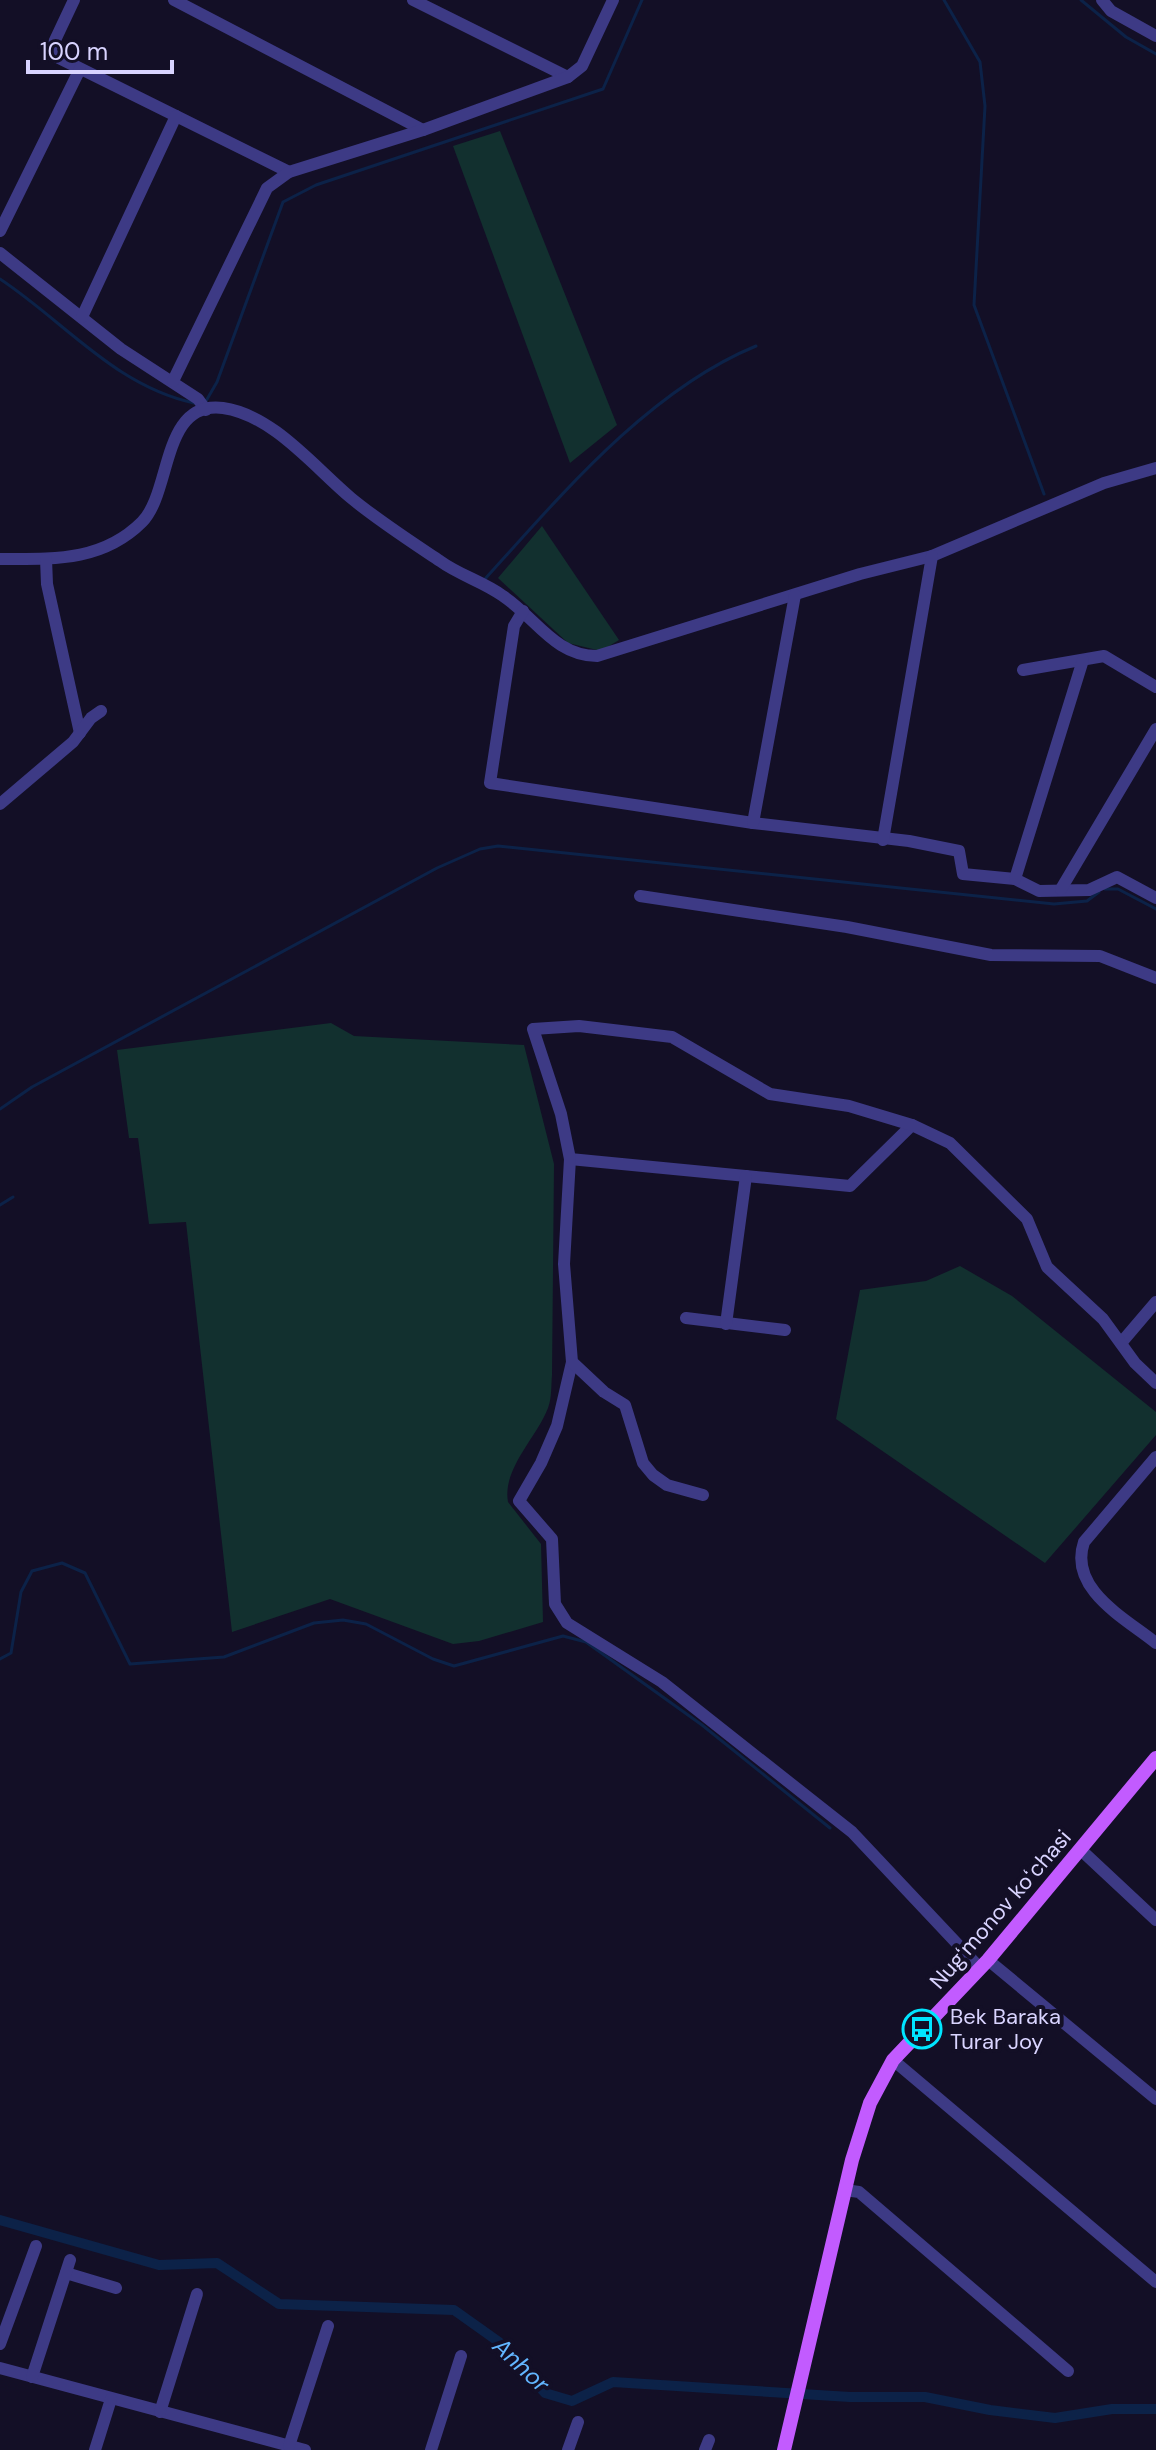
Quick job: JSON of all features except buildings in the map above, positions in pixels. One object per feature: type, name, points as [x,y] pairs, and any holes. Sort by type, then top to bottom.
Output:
[{"type":"main road","name":"Nugʻmonov koʻchasi","points":[[784,2450],[865,2117],[893,2060],[984,1964],[1156,1758]]},
{"type":"street","points":[[74,0],[49,53],[289,172]]},
{"type":"street","points":[[174,0],[423,130]]},
{"type":"street","points":[[413,0],[568,77]]},
{"type":"street","points":[[173,381],[267,188],[289,172],[423,130],[568,77],[582,66],[613,0]]},
{"type":"street","points":[[1102,0],[1111,11],[1156,36]]},
{"type":"street","points":[[0,231],[80,69]]},
{"type":"street","points":[[82,317],[176,116]]},
{"type":"street","points":[[0,253],[121,349],[203,404],[230,410],[275,433],[353,500],[444,564],[501,594],[561,648],[597,656],[932,556],[1104,483],[1156,468]]},
{"type":"street","points":[[0,559],[46,559],[89,554],[142,522],[159,492],[175,436],[203,404]]},
{"type":"street","points":[[883,840],[932,556]]},
{"type":"street","points":[[46,559],[47,584],[80,733]]},
{"type":"street","points":[[753,823],[795,595]]},
{"type":"street","points":[[523,611],[514,626],[490,783],[753,823],[909,841],[959,851],[963,874],[1015,879],[1039,891],[1089,890],[1117,877],[1156,898]]},
{"type":"street","points":[[1023,670],[1104,656],[1156,687]]},
{"type":"street","points":[[1015,879],[1083,660]]},
{"type":"street","points":[[0,804],[101,711]]},
{"type":"street","points":[[1061,889],[1156,729]]},
{"type":"street","points":[[640,896],[847,927],[991,955],[1100,956],[1156,978]]},
{"type":"street","points":[[1156,1383],[1135,1363],[1103,1319],[1047,1267],[1027,1219],[962,1152],[912,1125],[849,1106],[770,1094],[672,1037],[579,1026],[533,1029],[561,1114],[570,1159],[564,1264],[572,1362],[557,1426],[519,1501],[552,1539],[554,1594],[559,1614],[577,1631],[662,1682],[852,1832],[984,1964],[1156,2099]]},
{"type":"street","points":[[570,1159],[850,1186],[912,1125]]},
{"type":"street","points":[[726,1324],[746,1176]]},
{"type":"street","points":[[1121,1343],[1156,1302]]},
{"type":"street","points":[[686,1318],[785,1330]]},
{"type":"street","points":[[572,1362],[604,1392],[625,1405],[643,1463],[653,1475],[667,1485],[703,1495]]},
{"type":"street","points":[[1156,1457],[1084,1542],[1080,1554],[1084,1578],[1092,1591],[1156,1643]]},
{"type":"street","points":[[1081,1850],[1156,1920]]},
{"type":"street","points":[[893,2060],[1156,2282]]},
{"type":"street","points":[[845,2190],[859,2192],[1068,2371]]},
{"type":"street","points":[[0,2344],[36,2246]]},
{"type":"street","points":[[32,2377],[68,2266],[116,2288]]},
{"type":"street","points":[[160,2412],[197,2294]]},
{"type":"street","points":[[289,2446],[328,2326]]},
{"type":"street","points":[[431,2450],[461,2356]]},
{"type":"street","points":[[0,2368],[305,2450]]},
{"type":"street","points":[[95,2450],[111,2399]]},
{"type":"street","points":[[568,2450],[578,2422]]},
{"type":"green space","points":[[500,131],[617,425],[570,463],[453,146]]},
{"type":"green space","points":[[542,526],[619,640],[601,651],[568,643],[498,578]]},
{"type":"green space","points":[[331,1023],[354,1036],[524,1045],[554,1164],[550,1400],[543,1419],[515,1465],[508,1490],[508,1502],[541,1544],[543,1622],[479,1641],[453,1644],[330,1599],[232,1632],[186,1222],[149,1224],[138,1138],[129,1138],[117,1050]]},
{"type":"green space","points":[[960,1266],[1012,1296],[1156,1412],[1156,1435],[1045,1563],[836,1419],[860,1290],[926,1281]]},
{"type":"waterway","points":[[206,401],[217,382],[283,202],[316,185],[603,89],[642,0]]},
{"type":"waterway","points":[[944,0],[980,62],[985,106],[974,305],[1044,494]]},
{"type":"waterway","points":[[1081,0],[1126,37],[1156,54]]},
{"type":"waterway","points":[[0,279],[115,368],[166,395],[194,403]]},
{"type":"waterway","points":[[485,579],[609,447],[679,389],[717,365],[756,346]]},
{"type":"waterway","points":[[0,1109],[32,1087],[437,868],[480,849],[498,846],[1054,904],[1087,901],[1099,892]]},
{"type":"waterway","points":[[1105,889],[1118,889],[1156,909]]},
{"type":"waterway","points":[[0,1205],[13,1197]]},
{"type":"waterway","points":[[0,1659],[11,1653],[21,1592],[32,1571],[62,1563],[85,1573],[130,1664],[224,1657],[314,1623],[343,1620],[366,1624],[433,1659],[454,1666],[563,1636],[586,1642],[702,1725],[830,1828]]},
{"type":"waterway","name":"Anhor","points":[[0,2220],[159,2265],[217,2263],[279,2304],[454,2310],[499,2342],[545,2393],[572,2401],[613,2382],[850,2397],[925,2397],[990,2410],[1055,2418],[1112,2409],[1156,2409]]},
{"type":"place","name":"Bek Baraka Turar Joy","points":[[922,2029]]}]
